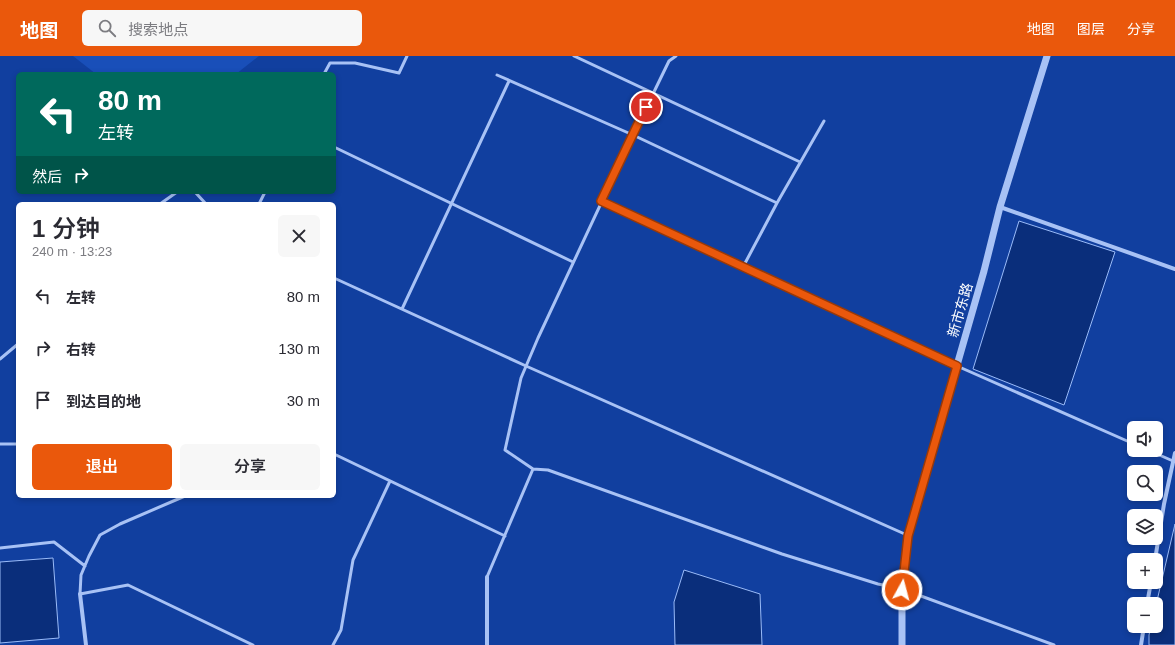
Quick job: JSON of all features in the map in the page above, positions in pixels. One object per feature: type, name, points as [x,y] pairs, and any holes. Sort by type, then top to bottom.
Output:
[{"type":"street","name":"新市东路","points":[[902,645],[902,590],[908,536],[984,271],[1000,207],[1047,56]]},
{"type":"street","points":[[1000,207],[1175,269]]},
{"type":"street","points":[[1156,553],[1175,453]]},
{"type":"street","points":[[487,577],[487,645]]},
{"type":"street","points":[[80,594],[86,645]]},
{"type":"street","points":[[1141,645],[1143,633]]},
{"type":"lane","points":[[325,72],[330,63],[355,63],[399,73],[407,56]]},
{"type":"lane","points":[[574,56],[800,162]]},
{"type":"lane","points":[[676,56],[669,61],[653,93],[538,338],[521,378],[505,450],[533,469],[548,470],[782,554],[902,590],[1054,645]]},
{"type":"lane","points":[[497,75],[633,135],[777,202]]},
{"type":"lane","points":[[402,309],[509,81]]},
{"type":"lane","points":[[743,267],[777,202],[824,121]]},
{"type":"lane","points":[[336,148],[573,262]]},
{"type":"lane","points":[[163,202],[174,194]]},
{"type":"lane","points":[[197,194],[204,202]]},
{"type":"lane","points":[[601,201],[957,366],[1127,441]]},
{"type":"lane","points":[[336,279],[526,366],[908,536]]},
{"type":"lane","points":[[0,359],[16,346]]},
{"type":"lane","points":[[0,444],[16,444]]},
{"type":"lane","points":[[336,455],[504,536]]},
{"type":"lane","points":[[1163,457],[1173,461]]},
{"type":"lane","points":[[487,577],[533,469]]},
{"type":"lane","points":[[333,645],[341,630],[352,560],[390,481]]},
{"type":"lane","points":[[180,498],[120,524],[100,535],[81,576],[80,594],[128,585],[253,645]]},
{"type":"lane","points":[[0,548],[54,542],[85,566]]},
{"type":"shaded area","points":[[73,56],[259,56],[239,72],[93,72]]},
{"type":"shaded area","points":[[1019,221],[1115,252],[1064,405],[973,369]]},
{"type":"shaded area","points":[[1175,524],[1175,645],[1149,645],[1149,633],[1163,633],[1163,597],[1158,597],[1160,589],[1163,589],[1163,575]]},
{"type":"shaded area","points":[[53,558],[59,638],[0,643],[0,562]]},
{"type":"shaded area","points":[[684,570],[760,594],[762,645],[675,645],[674,602]]},
{"type":"route","points":[[646,107],[601,201],[957,366],[908,536],[902,590]]}]
